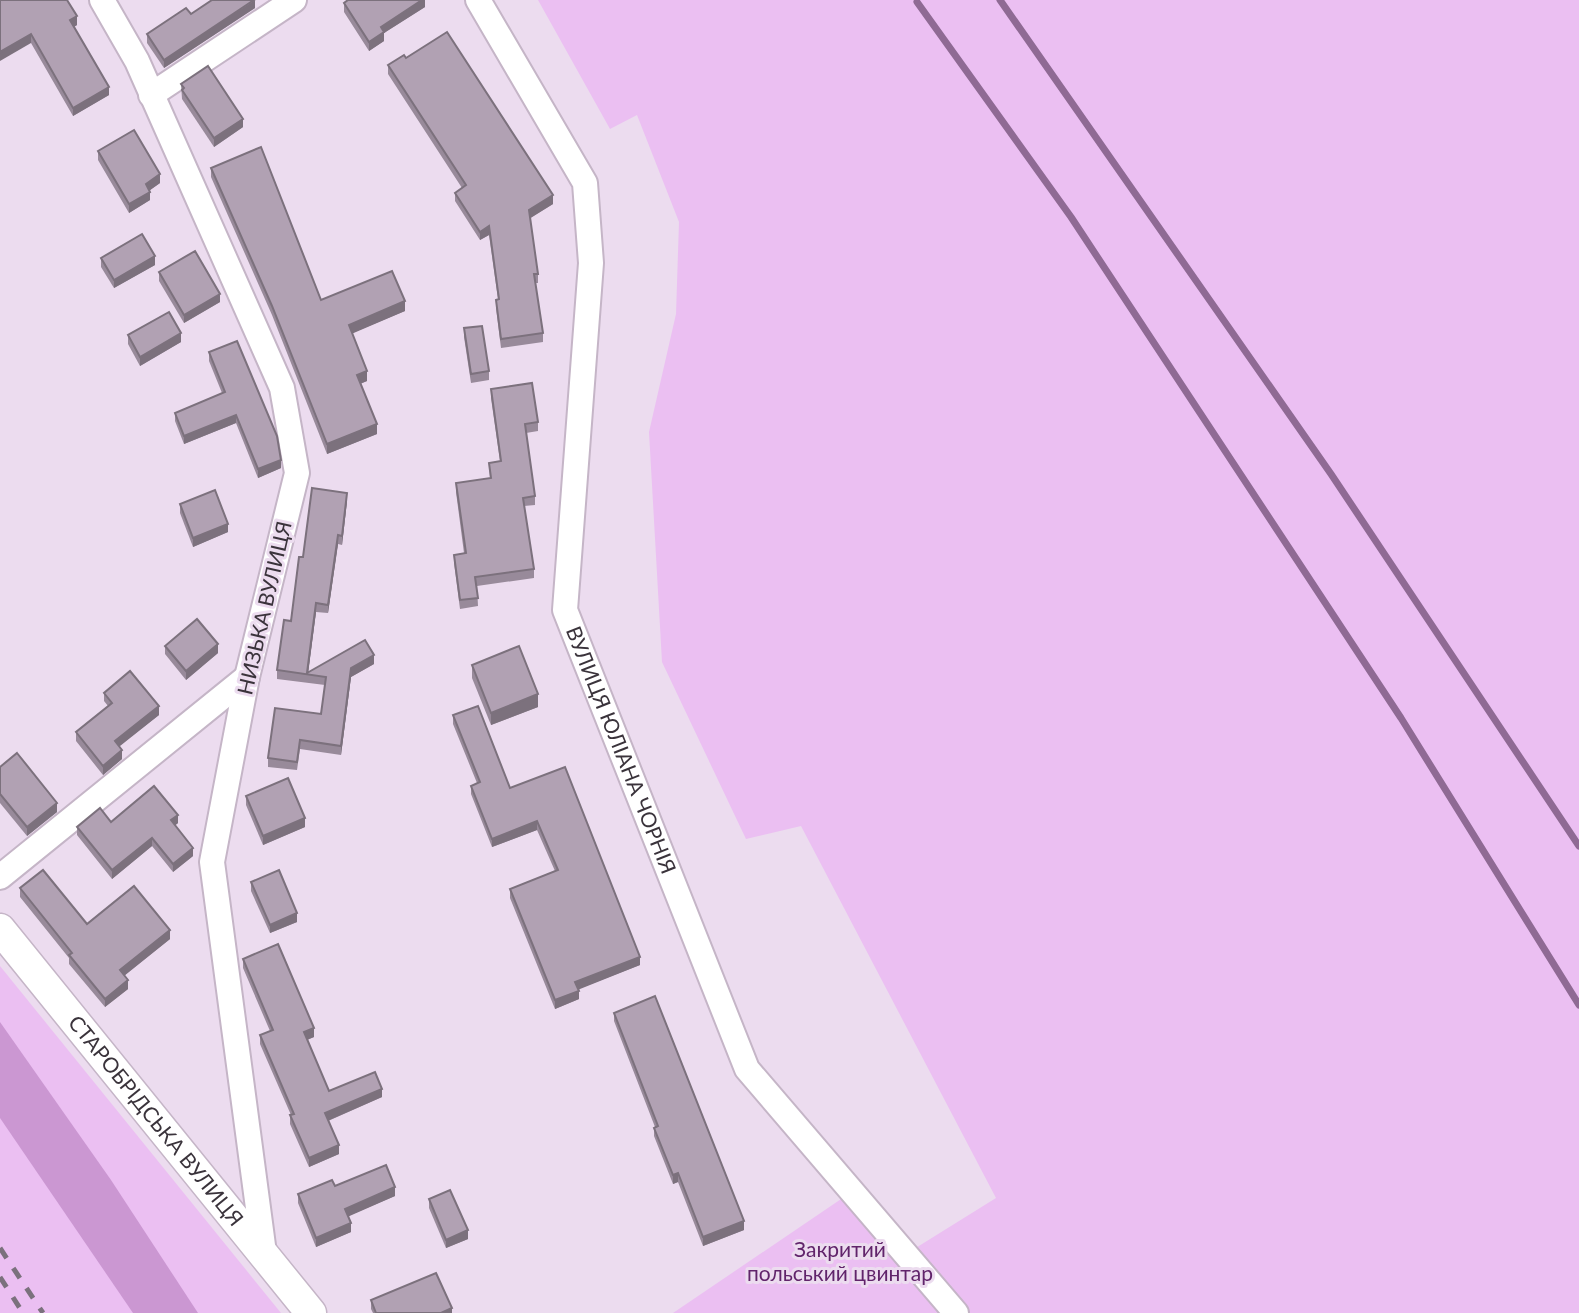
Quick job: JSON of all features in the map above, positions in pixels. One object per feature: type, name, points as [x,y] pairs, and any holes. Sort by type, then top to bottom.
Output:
[{"type":"street","name":"НИЗЬКА ВУЛИЦЯ","points":[[102,0],[137,61],[282,388],[297,473],[247,677],[212,862],[264,1253]]},
{"type":"street","points":[[151,95],[294,0]]},
{"type":"street","name":"ВУЛИЦЯ ЮЛІАНА ЧОРНІЯ","points":[[478,0],[585,183],[591,263],[565,610],[747,1069],[956,1313]]},
{"type":"street","points":[[0,877],[247,677]]},
{"type":"street","name":"СТАРОБРІДСЬКА ВУЛИЦЯ","points":[[0,929],[311,1313]]},
{"type":"green space","points":[[538,0],[1579,0],[1579,1313],[958,1313],[906,1254],[996,1198],[801,826],[746,839],[662,662],[649,432],[676,314],[679,222],[637,115],[610,129]]},
{"type":"green space","points":[[0,966],[281,1313],[0,1313]]},
{"type":"green space","name":"Закритий польський цвинтар","points":[[850,1193],[954,1313],[673,1313]]},
{"type":"shaded area","points":[[0,1022],[111,1180],[198,1313],[133,1313],[0,1118]]},
{"type":"building","points":[[0,0],[67,0],[77,16],[70,20],[109,87],[73,108],[31,34],[0,52]]},
{"type":"building","points":[[212,0],[254,0],[164,60],[147,34],[186,8],[191,14]]},
{"type":"building","points":[[348,0],[422,0],[381,27],[384,32],[369,42],[344,3]]},
{"type":"building","points":[[447,32],[553,195],[529,210],[538,274],[534,274],[543,333],[501,339],[496,300],[499,299],[489,226],[480,232],[455,193],[466,185],[388,65],[404,55],[406,58]]},
{"type":"building","points":[[208,66],[243,119],[214,138],[182,90],[184,88],[181,84]]},
{"type":"building","points":[[134,130],[160,174],[146,184],[150,192],[129,204],[98,151]]},
{"type":"building","points":[[261,147],[321,300],[392,271],[405,301],[349,325],[367,371],[357,375],[377,424],[327,444],[272,306],[211,168]]},
{"type":"building","points":[[142,234],[155,256],[114,280],[101,258]]},
{"type":"building","points":[[195,251],[220,294],[184,315],[159,272]]},
{"type":"building","points":[[169,312],[181,333],[140,357],[128,335]]},
{"type":"building","points":[[482,326],[489,371],[471,374],[464,328]]},
{"type":"building","points":[[237,341],[277,436],[281,460],[258,469],[236,415],[184,436],[175,413],[225,392],[209,352]]},
{"type":"building","points":[[532,383],[538,422],[525,424],[535,496],[523,498],[534,569],[475,577],[478,598],[460,600],[454,555],[466,553],[456,483],[491,478],[489,463],[501,461],[491,389]]},
{"type":"building","points":[[312,488],[347,493],[342,536],[338,535],[328,605],[316,603],[307,673],[365,640],[374,655],[351,668],[341,746],[300,740],[297,762],[268,758],[275,708],[321,714],[326,677],[277,670],[284,620],[291,621]]},
{"type":"building","points":[[215,490],[228,524],[193,538],[180,504]]},
{"type":"building","points":[[197,619],[218,644],[186,671],[165,646]]},
{"type":"building","points":[[519,646],[538,694],[491,713],[472,665]]},
{"type":"building","points":[[130,671],[159,706],[115,741],[122,750],[103,766],[76,732],[112,703],[104,693]]},
{"type":"building","points":[[478,706],[510,788],[565,767],[640,957],[575,982],[579,991],[555,1000],[510,889],[558,870],[537,821],[492,839],[471,786],[480,782],[453,715]]},
{"type":"building","points":[[17,753],[57,803],[27,827],[0,794],[0,767]]},
{"type":"building","points":[[288,778],[305,818],[263,836],[246,796]]},
{"type":"building","points":[[154,786],[178,815],[171,820],[193,848],[173,864],[152,838],[112,870],[77,827],[100,808],[111,822]]},
{"type":"building","points":[[43,870],[87,924],[134,886],[170,930],[120,970],[128,980],[105,999],[20,888]]},
{"type":"building","points":[[279,870],[297,913],[270,925],[251,882]]},
{"type":"building","points":[[278,944],[314,1028],[304,1032],[329,1091],[375,1072],[382,1089],[325,1113],[339,1145],[309,1158],[290,1115],[294,1114],[260,1035],[273,1030],[243,959]]},
{"type":"building","points":[[655,996],[744,1221],[703,1237],[678,1173],[673,1175],[654,1128],[658,1126],[614,1013]]},
{"type":"building","points":[[386,1165],[395,1187],[345,1209],[351,1223],[316,1238],[298,1194],[332,1180],[335,1186]]},
{"type":"building","points":[[450,1190],[468,1230],[446,1240],[429,1199]]},
{"type":"building","points":[[436,1273],[452,1308],[441,1313],[376,1313],[371,1300]]},
{"type":"waterway","points":[[1000,0],[1331,474],[1579,846]]},
{"type":"waterway","points":[[917,2],[1071,217],[1401,718],[1579,1005]]},
{"type":"railway","points":[[0,1248],[43,1313]]},
{"type":"railway","points":[[0,1277],[23,1313]]}]
